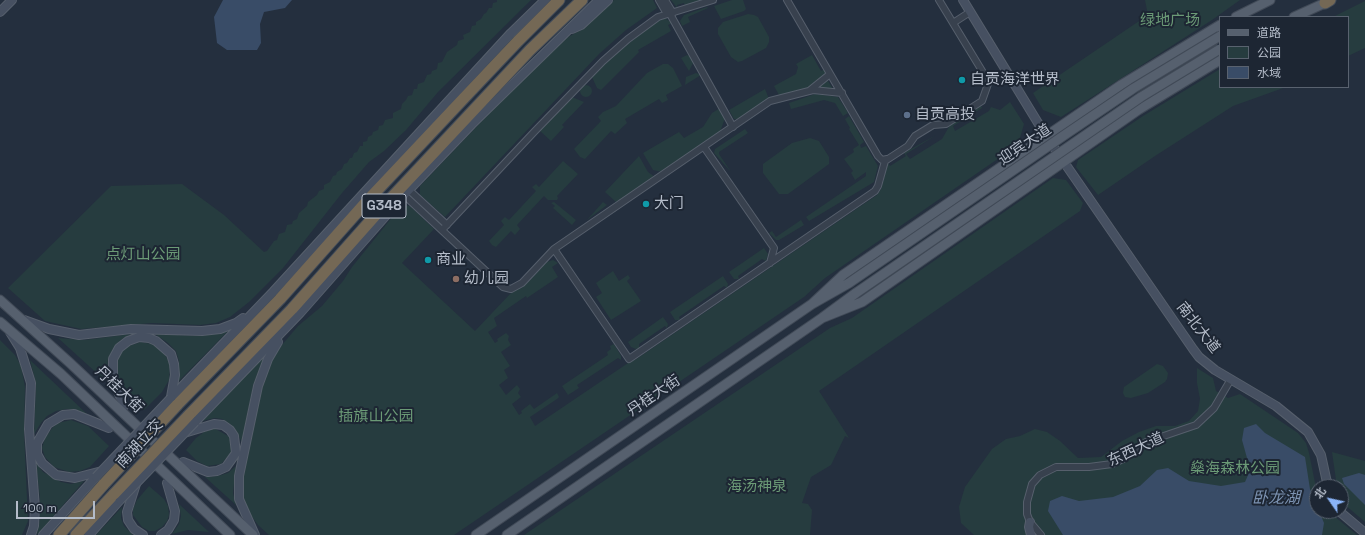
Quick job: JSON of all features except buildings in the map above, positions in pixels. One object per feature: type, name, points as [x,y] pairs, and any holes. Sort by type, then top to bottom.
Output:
[{"type":"highway","name":"G348","points":[[174,402],[280,299],[387,179],[559,0]]},
{"type":"highway","name":"G348","points":[[192,418],[380,210],[530,50],[582,0]]},
{"type":"highway","name":"南湖立交","points":[[58,535],[101,477],[174,402]]},
{"type":"highway","name":"南湖立交","points":[[76,535],[117,497],[192,418]]},
{"type":"main road","points":[[1238,16],[1270,0]]},
{"type":"main road","points":[[1296,16],[1328,1]]},
{"type":"main road","points":[[1247,16],[1261,4]]},
{"type":"main road","points":[[812,304],[843,275],[1072,118],[1121,85],[1219,26]]},
{"type":"main road","name":"迎宾大道","points":[[849,283],[1134,88],[1219,37]]},
{"type":"main road","name":"迎宾大道","points":[[856,293],[1141,97],[1219,50]]},
{"type":"main road","points":[[822,318],[862,302],[1138,110],[1219,61]]},
{"type":"main road","points":[[1072,118],[1066,128],[1068,138],[1079,146],[1090,143]]},
{"type":"main road","points":[[1020,154],[1031,151],[1035,152],[1042,159],[1043,167],[1036,180]]},
{"type":"main road","name":"丹桂大街","points":[[476,535],[812,304],[849,283]]},
{"type":"main road","name":"丹桂大街","points":[[507,535],[856,293]]},
{"type":"main road","name":"丹桂大街","points":[[0,300],[251,533]]},
{"type":"main road","name":"丹桂大街","points":[[0,322],[61,374],[230,535]]},
{"type":"main road","points":[[49,345],[76,361],[236,512],[251,533]]},
{"type":"main road","points":[[41,357],[59,380],[222,535]]},
{"type":"street","points":[[0,12],[12,0]]},
{"type":"street","points":[[174,402],[314,246],[544,0]]},
{"type":"street","points":[[89,535],[117,497],[136,484],[184,433],[192,418],[287,328],[445,152],[599,0]]},
{"type":"street","points":[[564,33],[581,25],[608,0]]},
{"type":"street","points":[[658,0],[670,13]]},
{"type":"street","points":[[665,0],[670,13],[733,127]]},
{"type":"street","points":[[444,227],[534,131],[606,59],[638,31],[658,17],[713,0]]},
{"type":"street","points":[[787,0],[878,156],[882,166]]},
{"type":"street","points":[[554,249],[629,359],[875,191],[878,186],[882,166],[887,159],[908,146],[913,137],[930,126],[946,124],[983,99],[988,84],[987,79],[939,0]]},
{"type":"street","name":"南北大道","points":[[963,0],[1046,136],[1196,353],[1211,367],[1276,406],[1308,432],[1324,463],[1327,479]]},
{"type":"street","points":[[953,23],[970,12]]},
{"type":"street","points":[[464,98],[511,34]]},
{"type":"street","points":[[472,124],[530,50]]},
{"type":"street","points":[[809,91],[830,74]]},
{"type":"street","points":[[407,193],[507,289],[514,288],[522,283],[554,249],[770,101],[809,91],[842,94]]},
{"type":"street","points":[[704,147],[774,248],[789,250]]},
{"type":"street","points":[[380,210],[445,152]]},
{"type":"street","points":[[878,156],[882,160],[887,159]]},
{"type":"street","points":[[314,246],[387,179]]},
{"type":"street","points":[[770,263],[774,248]]},
{"type":"street","points":[[18,317],[50,329],[79,335],[131,329],[202,332],[220,329],[236,323],[259,308]]},
{"type":"street","points":[[251,533],[239,500],[239,476],[262,372],[268,359],[287,328]]},
{"type":"street","points":[[9,330],[20,348],[31,383],[29,430],[35,508],[34,526],[31,535]]},
{"type":"street","points":[[124,406],[112,379],[113,359],[120,348],[128,341],[139,337],[149,338],[156,341],[171,354],[175,375],[174,402]]},
{"type":"street","name":"东西大道","points":[[1030,522],[1027,514],[1028,492],[1032,484],[1040,475],[1056,467],[1089,467],[1112,464],[1125,458],[1146,442],[1196,425],[1214,408],[1231,379]]},
{"type":"street","points":[[101,477],[66,478],[56,475],[42,463],[37,454],[37,443],[48,424],[63,415],[74,414],[109,428]]},
{"type":"street","points":[[183,462],[208,472],[217,471],[226,467],[236,453],[234,436],[230,430],[223,425],[214,424],[203,426],[184,433]]},
{"type":"street","points":[[43,535],[101,477]]},
{"type":"street","points":[[161,535],[168,530],[174,520],[173,501],[167,483]]},
{"type":"street","points":[[136,484],[129,502],[128,516],[134,529],[143,535]]},
{"type":"street","points":[[1348,519],[1365,533]]},
{"type":"street","points":[[1030,522],[1029,527],[1031,535]]},
{"type":"street","points":[[1030,522],[1041,535]]},
{"type":"green space","name":"点灯山公园","points":[[497,0],[531,0],[438,92],[406,130],[384,151],[369,162],[342,193],[283,268],[249,302],[230,317],[216,323],[200,325],[152,323],[81,329],[45,321],[8,288],[111,186],[182,184],[224,215],[264,252],[267,251],[274,241],[277,240],[279,234],[285,232],[287,225],[292,224],[293,221],[297,219],[299,213],[307,206],[308,202],[317,195],[319,191],[324,189],[324,185],[330,182],[333,176],[342,169],[344,164],[352,158],[360,146],[363,146],[363,142],[367,141],[368,137],[372,135],[373,132],[378,130],[379,126],[383,125],[385,120],[393,118],[393,113],[401,109],[402,104],[408,96],[412,95],[414,89],[417,89],[418,84],[424,82],[427,75],[431,74],[432,71],[437,69],[438,63],[442,62],[447,52],[457,45],[458,41],[464,39],[463,35],[470,32],[472,26],[476,25],[476,22],[481,19],[489,8],[492,8],[493,3],[497,2]]},
{"type":"green space","points":[[614,0],[653,0],[657,8],[626,30],[599,54],[445,217],[420,195],[420,186],[519,82],[563,40],[582,29]]},
{"type":"green space","points":[[671,0],[703,0],[685,6],[684,3],[677,5],[678,9]]},
{"type":"green space","points":[[732,0],[743,0],[746,9],[721,19],[714,6]]},
{"type":"green space","name":"绿地广场","points":[[1145,0],[1240,0],[1212,20],[1061,117],[1043,110],[1033,93],[1148,15]]},
{"type":"green space","points":[[1365,1],[1365,48],[1349,56],[1349,16],[1335,16]]},
{"type":"green space","points":[[707,7],[708,8],[688,17],[690,22],[682,26],[680,21],[684,15]]},
{"type":"green space","points":[[748,14],[758,17],[769,37],[769,42],[766,48],[738,62],[731,57],[718,34],[718,28],[723,22]]},
{"type":"green space","points":[[665,18],[672,23],[668,25],[671,31],[638,50],[639,52],[601,90],[597,88],[592,77],[607,61],[659,19]]},
{"type":"green space","points":[[687,55],[691,57],[693,63],[689,71],[681,58]]},
{"type":"green space","points":[[812,55],[821,71],[825,69],[825,75],[807,89],[779,95],[774,86],[796,74],[798,67],[796,64]]},
{"type":"green space","points":[[663,64],[668,64],[673,68],[682,86],[666,95],[668,100],[662,103],[659,99],[625,119],[627,123],[615,134],[611,131],[585,159],[580,157],[574,149],[601,121],[598,117],[603,112],[616,106],[647,73]]},
{"type":"green space","points":[[1219,70],[1219,88],[1283,88],[1233,106],[1098,195],[1076,167],[1078,160],[1143,116]]},
{"type":"green space","points":[[696,73],[701,75],[685,85],[686,77]]},
{"type":"green space","points":[[828,81],[833,89],[820,89],[820,85]]},
{"type":"green space","points":[[586,85],[590,87],[592,91],[590,95],[586,97],[582,95],[580,91],[582,87]]},
{"type":"green space","points":[[765,89],[769,99],[740,119],[734,119],[729,110]]},
{"type":"green space","points":[[815,94],[838,97],[848,113],[843,116],[835,103],[824,100],[791,109],[789,103]]},
{"type":"green space","points":[[572,97],[584,102],[562,125],[564,127],[551,141],[540,131]]},
{"type":"green space","name":"插旗山公园","points":[[1010,102],[1024,124],[1018,145],[825,278],[804,297],[454,535],[269,535],[258,525],[248,511],[243,497],[243,476],[262,385],[269,366],[281,346],[298,326],[322,306],[402,205],[410,206],[434,229],[402,263],[475,331],[510,294],[529,281],[547,262],[553,260],[558,263],[552,267],[558,277],[527,298],[526,296],[494,318],[497,326],[488,332],[495,343],[498,341],[497,339],[506,333],[509,336],[508,340],[511,345],[501,352],[510,366],[504,370],[508,378],[499,385],[506,395],[517,385],[520,389],[518,393],[521,397],[512,404],[519,415],[522,413],[521,411],[530,404],[534,409],[557,393],[559,397],[530,417],[535,426],[634,359],[635,360],[877,195],[881,189],[888,163],[890,166],[906,156],[904,153],[936,135],[906,154],[910,159],[942,139],[950,125],[981,106],[982,108],[953,126],[955,131],[989,111],[991,107],[1000,110]]},
{"type":"green space","points":[[720,108],[725,118],[720,132],[662,172],[653,170],[643,153],[679,132],[684,138],[703,127],[712,113]]},
{"type":"green space","points":[[849,116],[864,142],[860,145],[861,148],[866,146],[878,166],[874,182],[809,221],[806,217],[866,176],[866,172],[855,180],[851,173],[853,171],[844,159],[854,152],[853,149],[859,145],[849,129],[850,128],[845,119]]},
{"type":"green space","points":[[745,129],[748,133],[719,152],[731,172],[714,153],[715,149]]},
{"type":"green space","points":[[810,138],[819,141],[829,157],[829,164],[788,194],[779,194],[763,173],[763,164],[792,143]]},
{"type":"green space","points":[[639,156],[648,172],[655,177],[616,202],[605,192]]},
{"type":"green space","points":[[563,161],[578,174],[557,196],[557,200],[548,200],[544,196],[517,225],[520,229],[515,235],[511,231],[496,247],[492,245],[489,241],[504,225],[501,221],[505,217],[509,220],[536,191],[532,187],[536,184],[539,187]]},
{"type":"green space","name":"海汤神泉","points":[[1053,178],[1066,180],[1083,203],[1080,211],[819,391],[849,438],[845,436],[831,465],[811,477],[802,503],[808,504],[812,510],[810,535],[524,535],[830,328],[852,318]]},
{"type":"green space","points":[[554,202],[576,220],[572,225],[553,208],[555,206],[551,203]]},
{"type":"green space","points":[[603,202],[607,205],[587,220]]},
{"type":"green space","points":[[801,220],[804,225],[779,240],[776,240],[769,233],[772,231],[776,237]]},
{"type":"green space","points":[[764,248],[768,254],[766,261],[762,259],[738,276],[739,279],[734,279],[729,272]]},
{"type":"green space","points":[[613,271],[619,281],[628,275],[630,278],[627,281],[641,301],[611,320],[596,297],[602,293],[596,283]]},
{"type":"green space","points":[[723,276],[728,284],[727,288],[724,286],[679,317],[680,320],[675,320],[670,312]]},
{"type":"green space","points":[[663,317],[668,324],[667,328],[665,326],[639,344],[639,348],[636,349],[631,347],[628,342]]},
{"type":"green space","points":[[228,331],[179,381],[179,361],[176,351],[155,334],[199,336]]},
{"type":"green space","points":[[131,334],[121,340],[112,351],[108,359],[107,377],[111,386],[58,338],[85,340]]},
{"type":"green space","points":[[0,340],[15,355],[21,366],[25,387],[24,433],[28,521],[22,535],[0,535]]},
{"type":"green space","points":[[141,342],[156,345],[163,351],[170,364],[169,380],[162,392],[144,410],[125,392],[117,380],[115,371],[119,354],[126,347]]},
{"type":"green space","points":[[614,344],[621,356],[621,360],[618,358],[577,385],[579,388],[568,395],[562,386],[608,355],[607,352],[611,349],[610,346]]},
{"type":"green space","points":[[265,355],[253,386],[242,443],[237,432],[230,424],[222,419],[215,418],[202,421]]},
{"type":"green space","points":[[30,360],[87,414],[67,409],[56,411],[47,416],[34,434],[36,384]]},
{"type":"green space","points":[[1157,364],[1163,366],[1168,373],[1165,382],[1148,393],[1131,398],[1125,397],[1123,393],[1124,387]]},
{"type":"green space","name":"燊海森林公园","points":[[1197,368],[1213,378],[1216,391],[1228,398],[1240,394],[1298,433],[1306,443],[1314,479],[1309,479],[1309,519],[1338,519],[1357,535],[974,535],[961,523],[959,507],[965,487],[992,449],[1006,439],[1020,436],[1035,429],[1047,432],[1060,441],[1078,458],[1101,457],[1122,441],[1139,432],[1156,426],[1175,426],[1189,421],[1198,411],[1200,399],[1197,383]]},
{"type":"green space","points":[[71,420],[88,426],[109,446],[90,467],[80,471],[69,472],[54,467],[45,457],[42,448],[45,438],[53,427],[58,423]]},
{"type":"green space","points":[[214,428],[228,436],[232,444],[232,452],[221,464],[207,466],[197,461],[186,450],[196,438],[204,432]]},
{"type":"green space","points":[[1332,452],[1365,461],[1365,522],[1349,508],[1349,479],[1336,479]]},
{"type":"green space","points":[[36,463],[43,472],[61,482],[71,484],[84,481],[37,535],[40,519],[40,498]]},
{"type":"green space","points":[[236,466],[233,493],[236,505],[205,477],[218,476],[228,473]]},
{"type":"green space","points":[[149,486],[164,499],[168,506],[169,515],[167,521],[162,527],[155,531],[149,531],[142,527],[133,515],[133,509],[137,500]]},
{"type":"green space","points":[[179,504],[209,532],[188,530],[172,534],[179,524],[181,516]]},
{"type":"green space","points":[[122,507],[121,518],[124,526],[133,535],[96,535]]},
{"type":"water","points":[[223,0],[292,0],[285,8],[264,12],[260,24],[261,43],[257,50],[227,50],[217,43],[214,17]]},
{"type":"water","name":"卧龙湖","points":[[1256,424],[1265,433],[1305,457],[1309,483],[1309,519],[1322,519],[1324,523],[1322,535],[1063,535],[1048,511],[1050,501],[1062,496],[1079,501],[1113,497],[1140,486],[1157,470],[1168,468],[1189,481],[1221,486],[1245,482],[1252,466],[1247,458],[1242,440],[1244,428]]},
{"type":"water","name":"卧龙湖","points":[[1359,473],[1365,475],[1365,505],[1349,489],[1349,479],[1342,478]]},
{"type":"place","name":"自贡海洋世界","points":[[962,80]]},
{"type":"place","name":"自贡高投","points":[[907,115]]},
{"type":"place","name":"大门","points":[[646,204]]},
{"type":"place","name":"商业","points":[[428,260]]},
{"type":"place","name":"幼儿园","points":[[456,279]]}]
